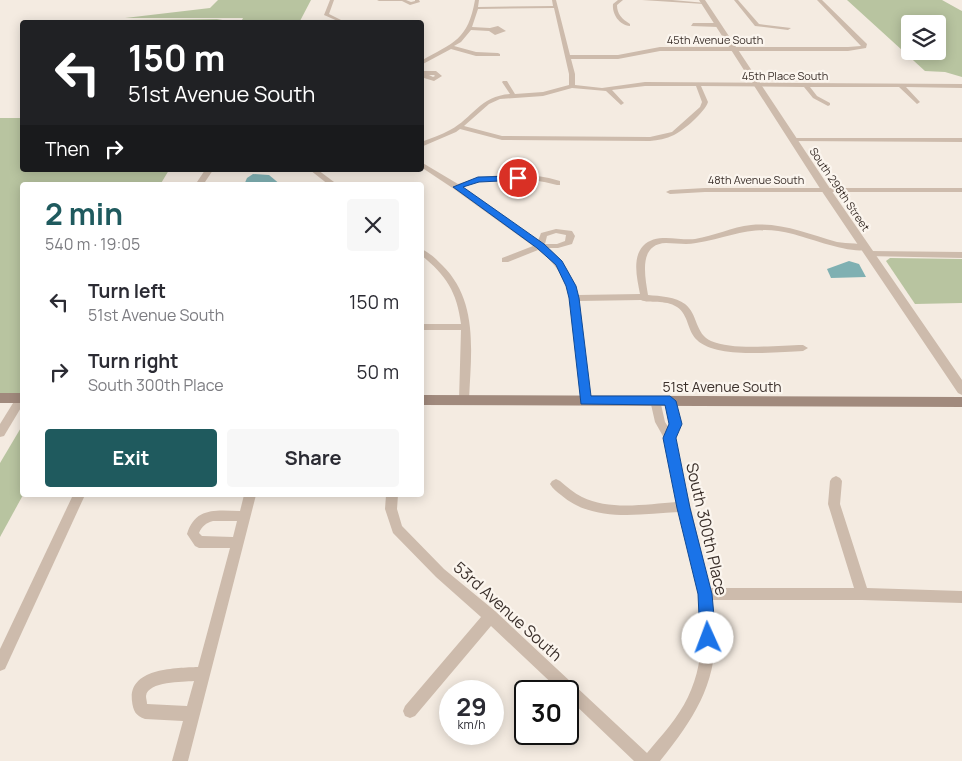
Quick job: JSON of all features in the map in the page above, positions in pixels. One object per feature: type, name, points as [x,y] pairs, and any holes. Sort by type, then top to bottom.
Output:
[{"type":"main road","points":[[0,398],[20,398]]},
{"type":"main road","name":"51st Avenue South","points":[[424,400],[962,402]]},
{"type":"street","points":[[332,0],[326,13],[328,17],[337,20]]},
{"type":"street","points":[[379,0],[403,0],[412,4],[418,2],[417,0]]},
{"type":"street","points":[[424,61],[462,39],[476,8],[477,0]]},
{"type":"street","points":[[554,0],[573,81],[572,86]]},
{"type":"street","points":[[621,0],[616,4],[615,10],[621,20],[628,25]]},
{"type":"street","points":[[644,0],[703,2]]},
{"type":"street","points":[[736,0],[754,23],[762,26],[788,28]]},
{"type":"street","name":"45th Avenue South","points":[[568,58],[618,57],[655,49],[863,48],[864,44],[819,0]]},
{"type":"street","name":"South 298th Street","points":[[703,2],[826,190],[962,390]]},
{"type":"street","points":[[476,8],[556,7]]},
{"type":"street","points":[[693,25],[718,25]]},
{"type":"street","points":[[468,28],[490,30]]},
{"type":"street","points":[[451,47],[476,54],[498,55]]},
{"type":"street","points":[[506,82],[513,95]]},
{"type":"street","name":"45th Place South","points":[[424,144],[459,127],[491,100],[513,95],[548,93],[572,86],[594,90],[641,85],[961,87]]},
{"type":"street","points":[[459,127],[494,137],[513,138],[636,139],[669,135],[704,106],[704,99],[698,85]]},
{"type":"street","points":[[806,85],[816,97],[828,104]]},
{"type":"street","points":[[901,86],[917,102]]},
{"type":"street","points":[[607,90],[621,102]]},
{"type":"street","points":[[536,95],[539,103]]},
{"type":"street","points":[[794,140],[962,140]]},
{"type":"street","points":[[424,166],[540,246],[559,263],[571,286],[574,298],[586,401]]},
{"type":"street","points":[[317,172],[330,182]]},
{"type":"street","points":[[457,187],[471,181],[488,178],[538,178],[557,183]]},
{"type":"street","name":"48th Avenue South","points":[[670,192],[705,190],[962,190]]},
{"type":"street","points":[[646,299],[640,270],[646,249],[654,242],[696,240],[738,228],[755,227],[789,230],[842,247],[868,251],[962,255]]},
{"type":"street","points":[[505,260],[540,246]]},
{"type":"street","points":[[424,254],[452,281],[463,308],[465,327],[464,400]]},
{"type":"street","points":[[574,298],[646,299],[676,303],[689,313],[699,337],[711,345],[730,348],[803,348]]},
{"type":"street","points":[[424,327],[465,327]]},
{"type":"street","name":"South 300th Place","points":[[650,761],[686,715],[702,680],[708,638],[705,594],[669,438],[660,422],[654,400]]},
{"type":"street","points":[[0,432],[20,401]]},
{"type":"street","name":"South 300th Place","points":[[669,438],[676,424],[670,401]]},
{"type":"street","points":[[836,481],[834,504],[862,594]]},
{"type":"street","points":[[556,484],[580,502],[595,507],[627,509],[684,508]]},
{"type":"street","points":[[0,664],[78,497]]},
{"type":"street","points":[[180,761],[250,497]]},
{"type":"street","name":"53rd Avenue South","points":[[392,497],[391,509],[397,529],[440,573],[490,616],[645,761]]},
{"type":"street","points":[[238,543],[199,542],[193,534],[194,529],[197,524],[207,517],[245,516]]},
{"type":"street","points":[[705,594],[862,594],[962,597]]},
{"type":"street","points":[[410,710],[490,616]]},
{"type":"street","points":[[192,714],[145,712],[140,708],[138,702],[140,695],[149,682],[156,677],[203,674]]},
{"type":"green space","points":[[218,0],[311,0],[301,20],[125,18],[210,8]]},
{"type":"green space","points":[[847,0],[942,0],[962,11],[962,77],[945,72],[925,71],[913,60],[946,60],[946,15],[901,15],[901,49]]},
{"type":"green space","points":[[217,19],[223,20],[128,20]]},
{"type":"green space","points":[[0,118],[20,118],[20,172],[168,172],[162,182],[20,182],[20,398],[0,397]]},
{"type":"green space","points":[[890,258],[962,259],[962,303],[915,304],[886,261]]},
{"type":"green space","points":[[20,429],[20,497],[22,497],[0,537],[0,463]]},
{"type":"water","points":[[253,174],[269,175],[277,182],[245,182],[247,178]]},
{"type":"water","points":[[849,261],[859,264],[866,277],[831,278],[827,269]]},
{"type":"route","points":[[518,178],[478,179],[457,187],[540,246],[559,263],[564,271],[574,298],[586,401],[670,401],[676,424],[669,438],[705,594],[708,638]]}]
